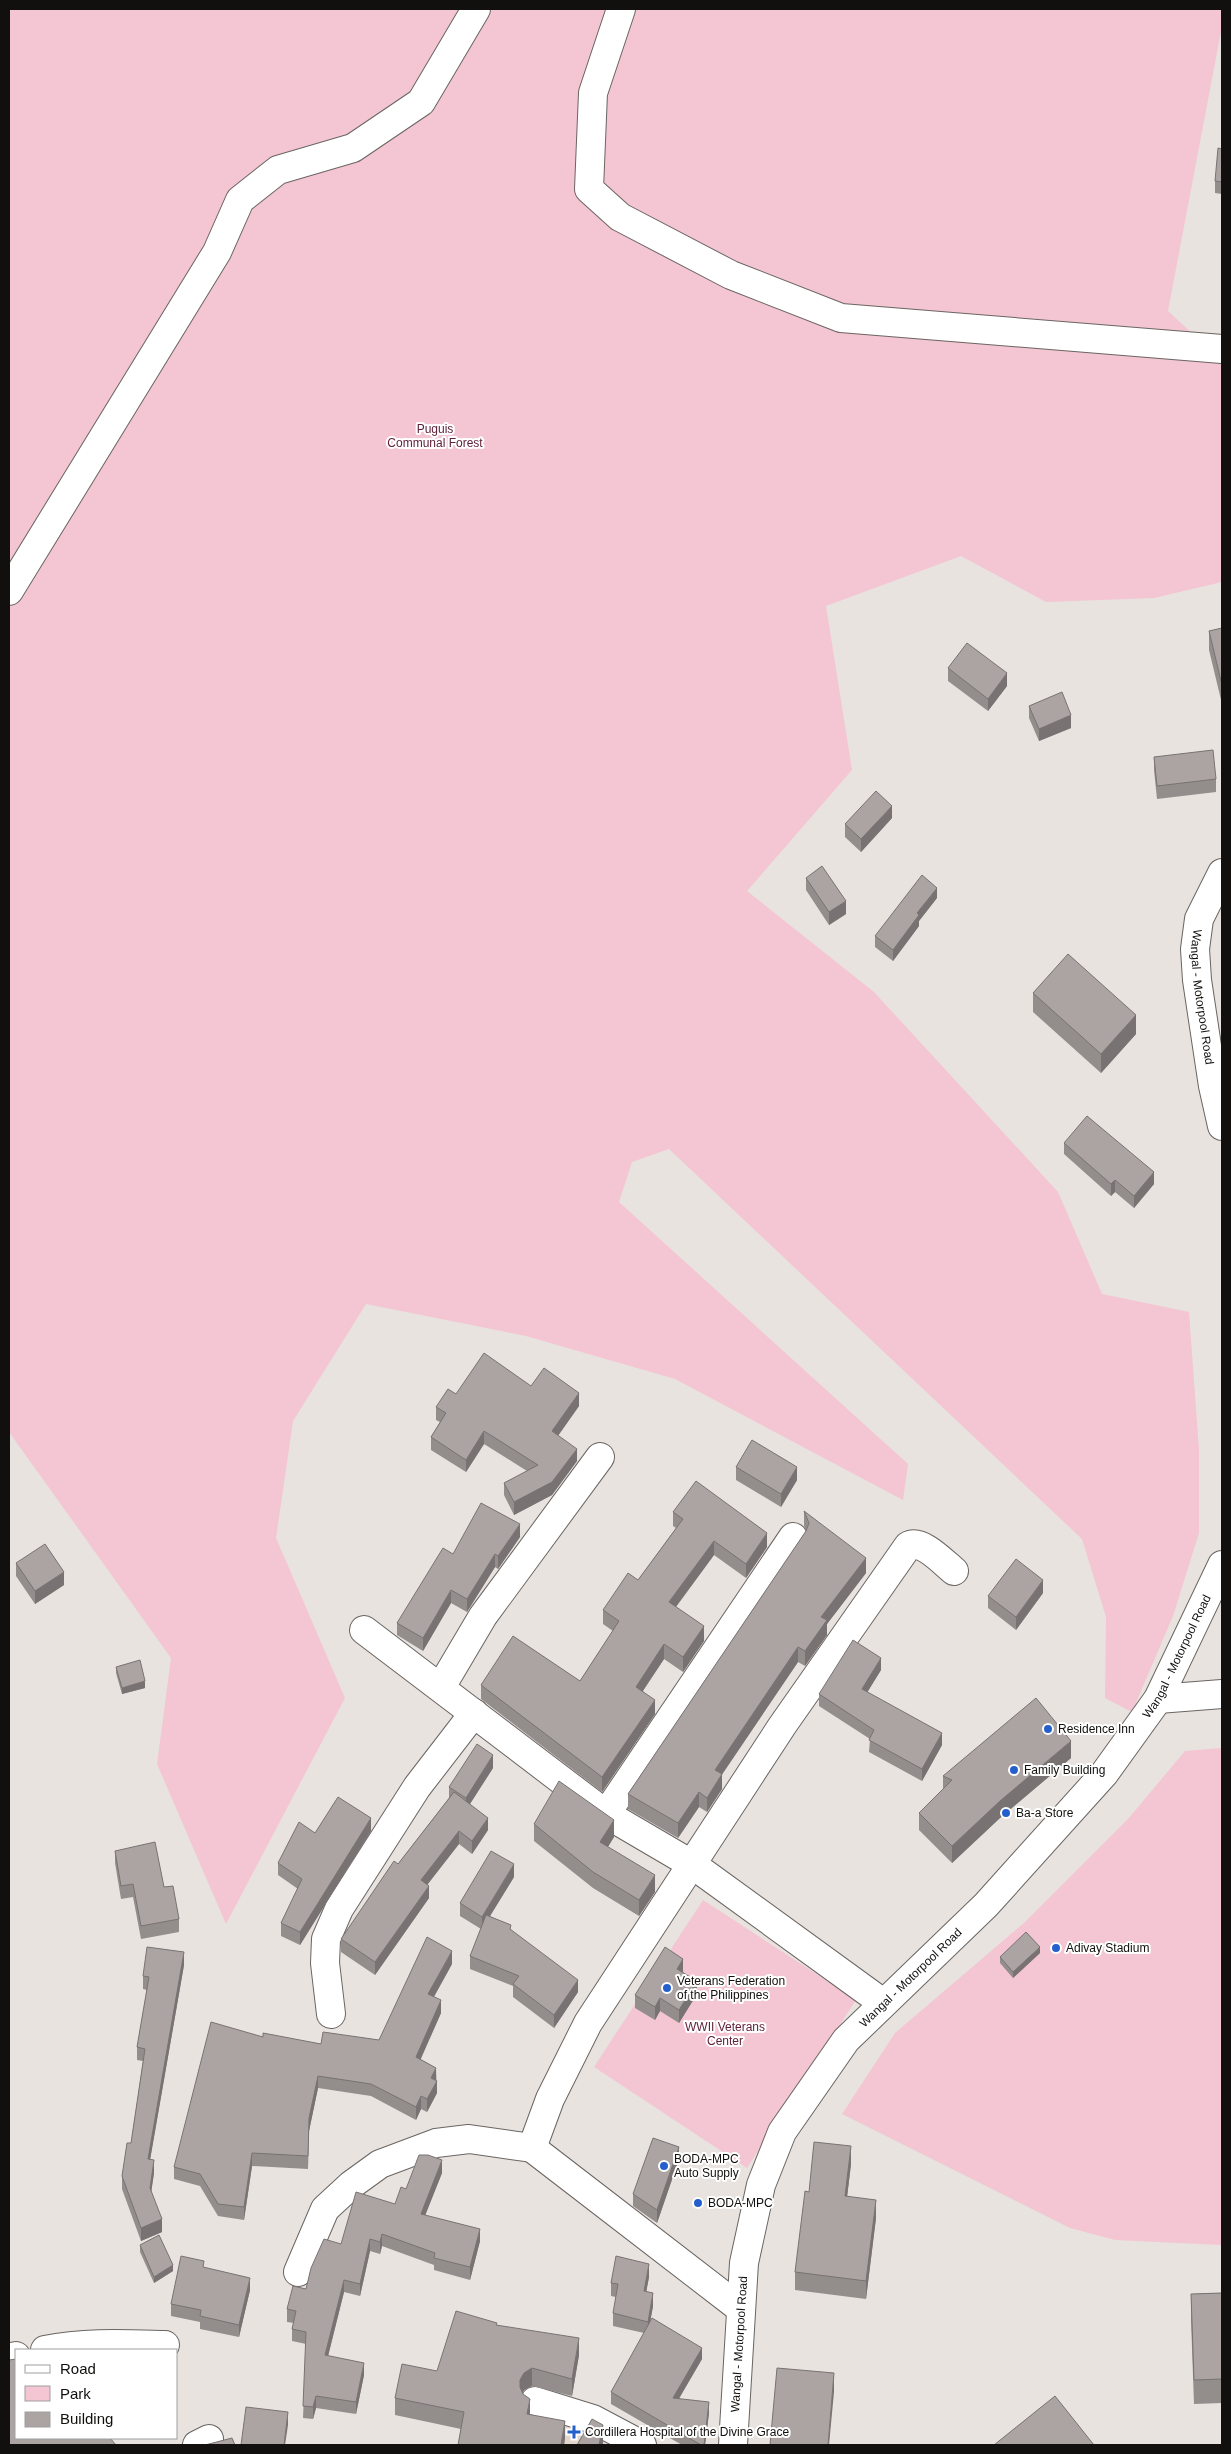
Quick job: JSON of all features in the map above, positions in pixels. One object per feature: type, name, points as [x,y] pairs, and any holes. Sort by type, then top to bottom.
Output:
[{"type":"street","points":[[9,592],[217,252],[240,200],[278,170],[353,148],[421,102],[476,9]]},
{"type":"street","points":[[621,9],[593,93],[589,189],[620,217],[731,275],[841,318],[1222,349]]},
{"type":"street","name":"Wangal - Motorpool Road","points":[[1222,874],[1200,919],[1195,949],[1196,980],[1213,1086],[1222,1126]]},
{"type":"street","points":[[441,1687],[483,1616],[600,1457]]},
{"type":"street","points":[[606,1814],[792,1537]]},
{"type":"street","points":[[532,2148],[550,2099],[588,2023],[798,1702],[908,1546],[912,1544],[919,1545],[954,1571]]},
{"type":"street","name":"Wangal - Motorpool Road","points":[[733,2445],[744,2263],[761,2185],[782,2132],[846,2040],[986,1905],[1104,1774],[1158,1698],[1222,1565]]},
{"type":"street","points":[[364,1630],[606,1814],[693,1865],[883,2003]]},
{"type":"street","points":[[1158,1698],[1222,1694]]},
{"type":"street","points":[[331,2014],[325,1963],[326,1939],[340,1909],[417,1787],[474,1713]]},
{"type":"street","points":[[298,2272],[325,2209],[351,2185],[380,2164],[436,2143],[469,2139],[532,2148],[741,2309]]},
{"type":"street","points":[[50,2349],[73,2344],[92,2343],[165,2345]]},
{"type":"street","points":[[536,2401],[593,2419],[642,2445]]},
{"type":"shaded area","name":"Cordillera Hospital of the Divine Grace","points":[[545,2412],[624,2445],[539,2445]]},
{"type":"green space","name":"Puguis Communal Forest","points":[[9,9],[1222,9],[1222,26],[1168,311],[1210,350],[1222,349],[1222,582],[1154,598],[1046,602],[961,556],[826,606],[852,770],[747,891],[874,992],[1058,1192],[1102,1294],[1189,1312],[1199,1450],[1199,1533],[1173,1616],[1132,1712],[1105,1698],[1106,1617],[1082,1539],[669,1149],[632,1162],[619,1202],[908,1464],[903,1500],[675,1379],[526,1336],[366,1304],[293,1421],[276,1538],[345,1698],[226,1924],[157,1764],[171,1658],[9,1432]]},
{"type":"green space","points":[[1222,1748],[1222,2245],[1115,2240],[1070,2228],[842,2114],[895,2033],[1025,1922],[1128,1819],[1185,1751]]},
{"type":"green space","name":"WWII Veterans Center","points":[[703,1900],[856,2000],[747,2168],[594,2067]]},
{"type":"building","points":[[1218,148],[1222,149],[1222,182],[1215,181]]},
{"type":"building","points":[[1222,628],[1222,685],[1209,631]]},
{"type":"building","points":[[967,643],[1007,673],[988,699],[948,668]]},
{"type":"building","points":[[1062,692],[1071,715],[1039,729],[1029,706]]},
{"type":"building","points":[[1213,750],[1216,779],[1157,786],[1154,757]]},
{"type":"building","points":[[876,791],[892,806],[861,839],[845,824]]},
{"type":"building","points":[[822,866],[846,901],[829,912],[806,878]]},
{"type":"building","points":[[922,875],[937,888],[917,913],[919,915],[893,950],[875,936]]},
{"type":"building","points":[[1068,954],[1136,1015],[1101,1054],[1033,993]]},
{"type":"building","points":[[1087,1116],[1154,1172],[1134,1196],[1115,1180],[1111,1184],[1064,1143]]},
{"type":"building","points":[[484,1353],[531,1386],[544,1368],[579,1393],[552,1431],[577,1449],[552,1482],[514,1502],[504,1483],[538,1465],[484,1431],[466,1460],[431,1437],[446,1413],[436,1407],[448,1389],[456,1394]]},
{"type":"building","points":[[752,1440],[797,1467],[781,1494],[736,1467]]},
{"type":"building","points":[[696,1481],[767,1533],[746,1564],[714,1541],[669,1602],[704,1626],[683,1657],[664,1644],[636,1687],[655,1700],[602,1777],[481,1685],[513,1636],[580,1681],[619,1621],[603,1610],[628,1573],[638,1580],[683,1519],[673,1512]]},
{"type":"building","points":[[481,1503],[520,1524],[498,1556],[495,1554],[467,1599],[451,1590],[423,1638],[397,1623],[443,1548],[453,1554]]},
{"type":"building","points":[[804,1511],[866,1558],[821,1617],[827,1620],[805,1651],[798,1647],[715,1770],[722,1774],[707,1798],[699,1792],[678,1823],[628,1794],[806,1531],[809,1523]]},
{"type":"building","points":[[45,1544],[64,1572],[35,1591],[16,1563]]},
{"type":"building","points":[[1016,1559],[1043,1580],[1016,1617],[988,1596]]},
{"type":"building","points":[[853,1640],[881,1658],[862,1689],[942,1733],[922,1769],[869,1740],[874,1730],[819,1694]]},
{"type":"building","points":[[140,1660],[145,1681],[122,1688],[116,1667]]},
{"type":"building","points":[[1036,1698],[1071,1741],[1000,1801],[952,1846],[919,1813],[952,1780],[943,1776]]},
{"type":"building","points":[[477,1744],[493,1755],[466,1798],[449,1787]]},
{"type":"building","points":[[559,1781],[614,1820],[600,1842],[655,1875],[639,1900],[593,1872],[534,1824]]},
{"type":"building","points":[[454,1792],[488,1818],[472,1841],[459,1831],[421,1880],[429,1886],[375,1962],[341,1939],[394,1861],[398,1864]]},
{"type":"building","points":[[338,1797],[371,1818],[300,1932],[281,1923],[302,1879],[278,1863],[299,1822],[315,1833]]},
{"type":"building","points":[[155,1842],[164,1887],[173,1886],[179,1919],[141,1926],[133,1884],[121,1886],[115,1851]]},
{"type":"building","points":[[491,1851],[514,1864],[482,1917],[460,1903]]},
{"type":"building","points":[[486,1915],[511,1925],[510,1929],[578,1980],[554,2015],[513,1984],[519,1976],[470,1956]]},
{"type":"building","points":[[1026,1932],[1040,1947],[1013,1972],[1000,1957]]},
{"type":"building","points":[[427,1937],[452,1951],[428,1994],[441,2000],[416,2057],[436,2068],[431,2078],[437,2081],[427,2099],[421,2096],[416,2107],[371,2084],[318,2076],[309,2118],[308,2156],[252,2153],[244,2207],[218,2204],[200,2174],[174,2167],[211,2022],[263,2037],[263,2033],[321,2044],[323,2032],[379,2040]]},
{"type":"building","points":[[147,1947],[184,1952],[148,2159],[154,2160],[150,2188],[162,2219],[141,2228],[122,2176],[127,2143],[131,2143],[145,2049],[137,2047],[149,1977],[143,1976]]},
{"type":"building","name":"Veterans Federation of the Philippines","points":[[665,1947],[683,1959],[677,1969],[697,1981],[679,2010],[660,1998],[655,2007],[635,1995]]},
{"type":"building","points":[[653,2138],[679,2147],[657,2210],[633,2194]]},
{"type":"building","points":[[814,2142],[851,2146],[845,2196],[876,2200],[866,2281],[795,2272],[805,2191],[809,2192]]},
{"type":"building","points":[[419,2155],[428,2155],[442,2160],[421,2214],[480,2229],[470,2267],[434,2258],[435,2253],[382,2234],[380,2242],[370,2239],[360,2284],[344,2280],[325,2355],[364,2363],[356,2402],[316,2396],[313,2407],[303,2406],[306,2332],[292,2329],[296,2311],[287,2309],[293,2286],[306,2289],[311,2268],[324,2239],[341,2244],[356,2192],[395,2204],[401,2187],[406,2189]]},
{"type":"building","points":[[159,2235],[173,2265],[154,2277],[140,2245]]},
{"type":"building","points":[[181,2256],[204,2261],[203,2267],[250,2278],[239,2325],[200,2316],[201,2310],[171,2304]]},
{"type":"building","points":[[616,2256],[649,2264],[644,2291],[653,2293],[648,2322],[613,2313],[618,2284],[611,2283]]},
{"type":"building","points":[[1222,2293],[1222,2379],[1194,2380],[1191,2294]]},
{"type":"building","points":[[456,2311],[497,2323],[496,2325],[579,2338],[572,2379],[532,2368],[524,2373],[520,2380],[523,2394],[530,2399],[527,2414],[565,2421],[561,2445],[458,2445],[464,2412],[395,2398],[402,2364],[437,2371]]},
{"type":"building","points":[[652,2318],[702,2348],[673,2398],[709,2402],[704,2445],[611,2392]]},
{"type":"building","points":[[15,2359],[15,2439],[111,2439],[116,2445],[9,2445],[9,2360]]},
{"type":"building","points":[[777,2368],[834,2373],[828,2445],[770,2445]]},
{"type":"building","points":[[1055,2396],[1094,2445],[994,2445]]},
{"type":"building","points":[[246,2407],[288,2412],[284,2445],[241,2445]]},
{"type":"building","points":[[592,2419],[603,2425],[599,2445],[577,2445]]},
{"type":"building","points":[[232,2438],[235,2445],[205,2445]]},
{"type":"place","name":"Residence Inn","points":[[1048,1729]]},
{"type":"place","name":"Family Building","points":[[1014,1770]]},
{"type":"place","name":"Ba-a Store","points":[[1006,1813]]},
{"type":"place","name":"Adivay Stadium","points":[[1056,1948]]},
{"type":"place","name":"Veterans Federation of the Philippines","points":[[667,1988]]},
{"type":"place","name":"BODA-MPC Auto Supply","points":[[664,2166]]},
{"type":"place","name":"BODA-MPC","points":[[698,2203]]},
{"type":"place","name":"Cordillera Hospital of the Divine Grace","points":[[574,2432]]}]
